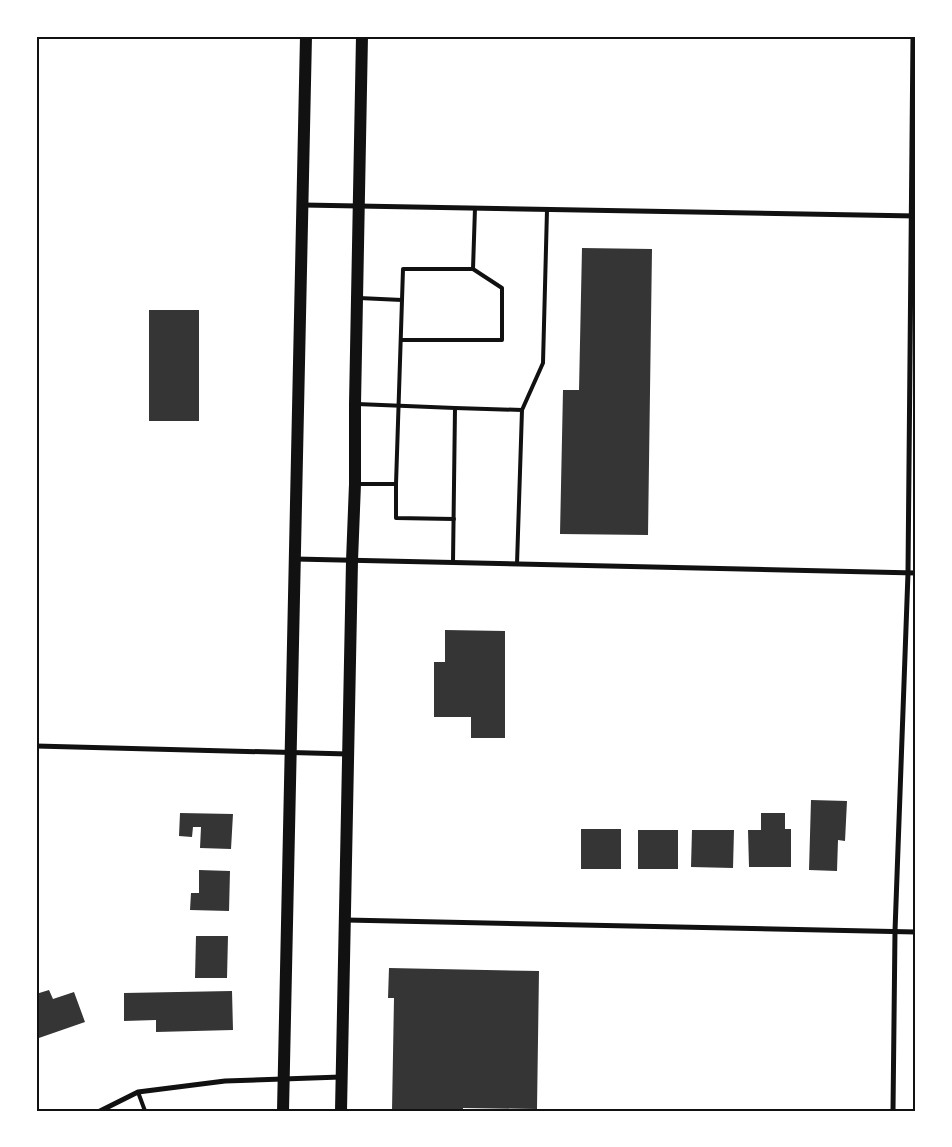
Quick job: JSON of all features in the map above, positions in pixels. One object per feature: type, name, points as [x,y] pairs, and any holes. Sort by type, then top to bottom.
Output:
[{"type":"main road","points":[[283,1111],[306,36]]},
{"type":"main road","points":[[341,1111],[362,36]]},
{"type":"street","points":[[893,1111],[895,931],[908,573],[913,216],[913,36]]},
{"type":"street","points":[[302,205],[913,216]]},
{"type":"street","points":[[295,559],[916,573]]},
{"type":"street","points":[[36,746],[348,754]]},
{"type":"street","points":[[345,920],[916,932]]},
{"type":"street","points":[[100,1111],[138,1092],[225,1081],[342,1077]]},
{"type":"lane","points":[[473,268],[475,208]]},
{"type":"lane","points":[[517,564],[522,410],[543,363],[547,210]]},
{"type":"lane","points":[[402,340],[502,340],[502,288],[473,268],[403,269],[396,518],[454,519]]},
{"type":"lane","points":[[357,298],[402,300]]},
{"type":"lane","points":[[355,404],[522,410]]},
{"type":"lane","points":[[453,562],[455,408]]},
{"type":"lane","points":[[354,484],[396,484]]},
{"type":"lane","points":[[138,1092],[145,1111]]},
{"type":"building","points":[[582,248],[652,249],[648,535],[560,534],[563,390],[579,390]]},
{"type":"building","points":[[149,310],[199,310],[199,421],[149,421]]},
{"type":"building","points":[[445,630],[505,631],[505,738],[471,738],[471,717],[434,717],[434,662],[445,662]]},
{"type":"building","points":[[811,800],[847,801],[845,841],[838,840],[837,871],[809,870]]},
{"type":"building","points":[[180,813],[233,814],[231,849],[200,848],[201,827],[193,827],[192,837],[179,836]]},
{"type":"building","points":[[761,813],[785,813],[785,829],[791,829],[791,867],[749,867],[748,830],[761,830]]},
{"type":"building","points":[[581,829],[621,829],[621,869],[581,869]]},
{"type":"building","points":[[638,830],[678,830],[678,869],[638,869]]},
{"type":"building","points":[[692,830],[734,830],[733,868],[691,867]]},
{"type":"building","points":[[199,870],[230,871],[229,911],[190,910],[191,893],[199,893]]},
{"type":"building","points":[[196,936],[228,936],[227,978],[195,978]]},
{"type":"building","points":[[389,968],[539,971],[537,1109],[463,1108],[463,1111],[392,1111],[394,998],[388,998]]},
{"type":"building","points":[[49,990],[53,999],[74,992],[85,1022],[36,1039],[36,994]]},
{"type":"building","points":[[232,991],[233,1030],[156,1032],[156,1020],[124,1021],[124,993]]}]
